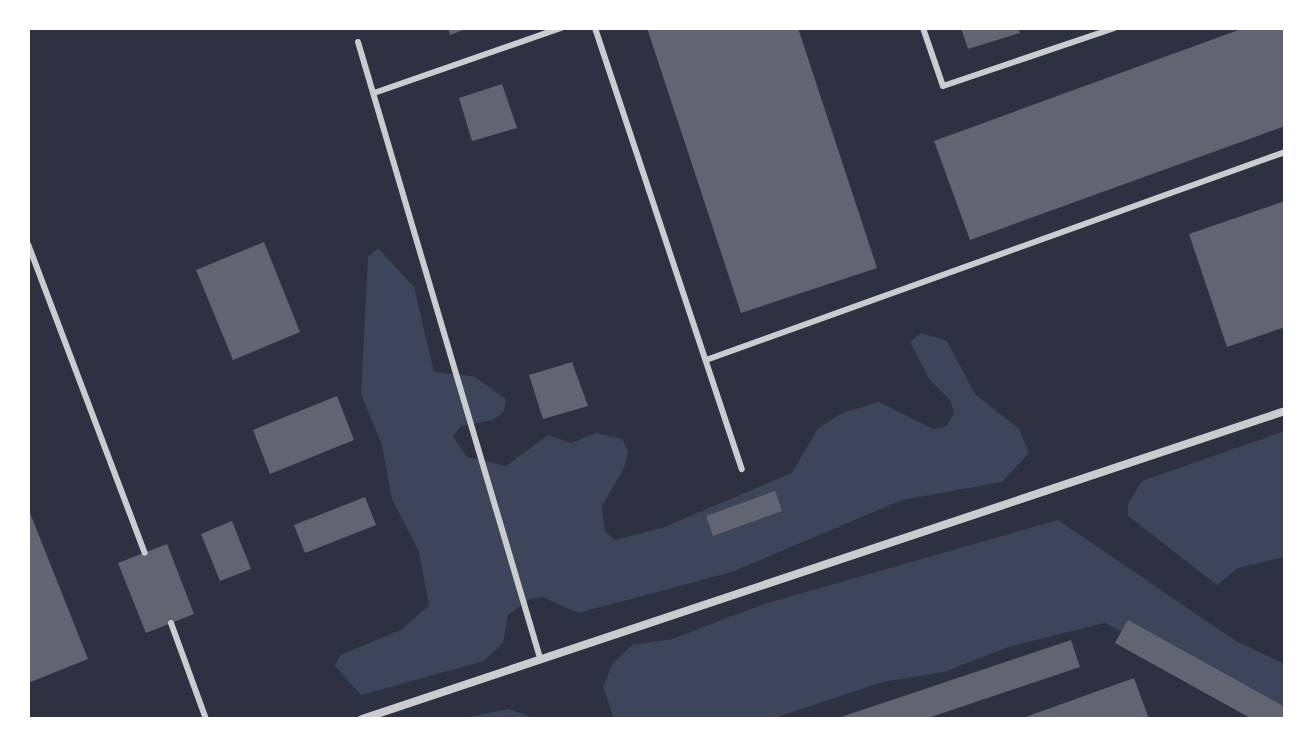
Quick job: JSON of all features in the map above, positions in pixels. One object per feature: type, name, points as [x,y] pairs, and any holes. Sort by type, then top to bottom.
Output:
[{"type":"street","points":[[362,719],[1285,411]]},
{"type":"lane","points":[[374,93],[561,28]]},
{"type":"lane","points":[[595,28],[742,469]]},
{"type":"lane","points":[[923,28],[943,86],[1114,28]]},
{"type":"lane","points":[[358,42],[540,658]]},
{"type":"lane","points":[[706,360],[1285,152]]},
{"type":"lane","points":[[28,244],[145,553]]},
{"type":"lane","points":[[171,623],[206,719]]},
{"type":"shaded area","points":[[378,248],[414,287],[434,372],[473,376],[506,399],[504,411],[493,420],[461,426],[453,436],[467,457],[506,466],[548,435],[571,443],[596,433],[622,439],[628,451],[625,466],[602,506],[605,532],[615,540],[662,528],[792,473],[818,428],[842,413],[879,402],[933,429],[947,426],[954,413],[950,400],[929,379],[910,342],[921,333],[947,341],[975,394],[1019,429],[1029,453],[1002,482],[902,500],[732,572],[578,613],[543,597],[530,599],[508,615],[503,643],[484,661],[361,695],[335,666],[340,655],[401,630],[429,605],[419,552],[392,499],[382,445],[361,394],[368,257]]},
{"type":"shaded area","points":[[1285,431],[1285,557],[1238,568],[1217,585],[1128,516],[1128,504],[1142,481]]},
{"type":"shaded area","points":[[1058,520],[1236,641],[1285,664],[1285,718],[1105,623],[1011,646],[944,672],[883,682],[772,719],[614,719],[603,687],[613,663],[632,645],[672,639],[764,604]]},
{"type":"shaded area","points":[[509,709],[537,719],[458,719]]},
{"type":"building","points":[[448,28],[468,28],[450,35]]},
{"type":"building","points":[[647,28],[798,28],[877,268],[741,313]]},
{"type":"building","points":[[961,28],[1018,28],[1020,33],[968,49]]},
{"type":"building","points":[[1244,28],[1285,28],[1285,126],[970,240],[934,141]]},
{"type":"building","points":[[502,84],[517,128],[472,141],[459,98]]},
{"type":"building","points":[[1285,201],[1285,327],[1227,347],[1189,234]]},
{"type":"building","points":[[264,242],[300,332],[233,360],[196,270]]},
{"type":"building","points":[[572,362],[588,406],[543,419],[529,375]]},
{"type":"building","points":[[337,396],[354,440],[270,474],[253,430]]},
{"type":"building","points":[[775,491],[782,511],[713,536],[706,516]]},
{"type":"building","points":[[365,497],[376,525],[305,553],[294,525]]},
{"type":"building","points":[[28,508],[88,659],[28,683]]},
{"type":"building","points":[[232,521],[251,569],[220,581],[201,534]]},
{"type":"building","points":[[167,544],[194,614],[146,633],[118,563]]},
{"type":"building","points":[[1128,620],[1285,707],[1285,719],[1252,719],[1115,643]]},
{"type":"building","points":[[1071,640],[1080,667],[925,719],[835,719]]},
{"type":"building","points":[[1134,678],[1149,719],[1020,719]]}]
